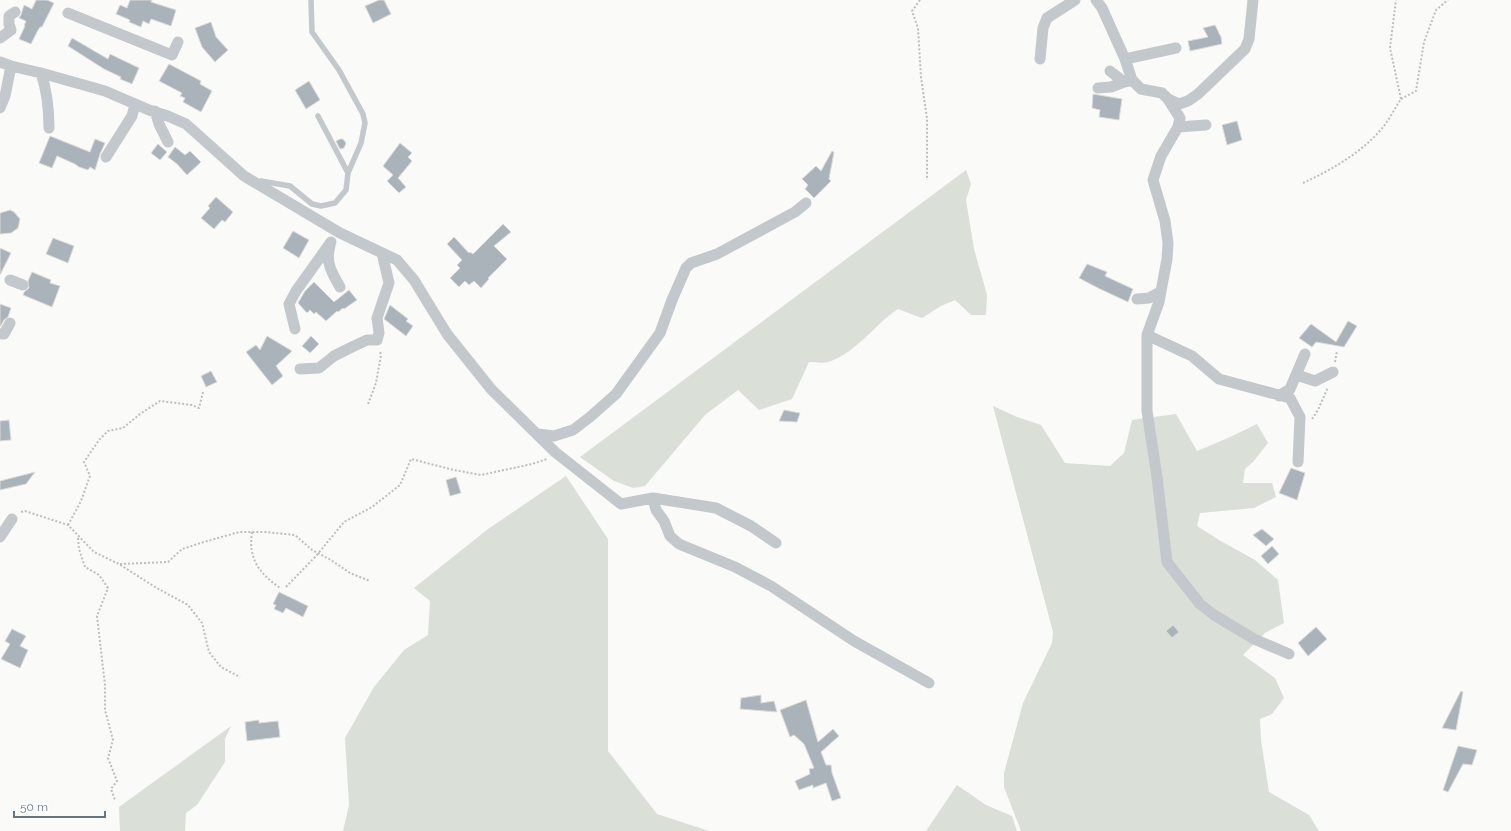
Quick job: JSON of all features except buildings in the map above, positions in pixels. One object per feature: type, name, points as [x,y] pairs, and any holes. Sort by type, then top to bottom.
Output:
[{"type":"street","points":[[1040,59],[1043,28],[1048,18],[1075,0]]},
{"type":"street","points":[[1096,0],[1102,8],[1125,59],[1128,81]]},
{"type":"street","points":[[1168,99],[1179,104],[1188,102],[1245,49],[1249,40],[1253,0]]},
{"type":"street","points":[[0,38],[11,30],[9,16],[15,12]]},
{"type":"street","points":[[68,13],[172,55],[178,42]]},
{"type":"street","points":[[1125,59],[1176,48]]},
{"type":"street","points":[[0,62],[105,91],[186,124],[247,178],[336,230],[397,260],[414,280],[447,334],[491,389],[555,452],[621,504],[653,498],[716,508],[750,526],[776,543]]},
{"type":"street","points":[[0,108],[5,96],[11,66]]},
{"type":"street","points":[[1110,70],[1141,89],[1162,93],[1168,99],[1180,118],[1178,127],[1161,156],[1153,180],[1165,220],[1168,243],[1159,302],[1147,334],[1147,410],[1167,562],[1200,604],[1214,615],[1254,639],[1262,641],[1289,654]]},
{"type":"street","points":[[41,73],[46,86],[49,105],[49,128]]},
{"type":"street","points":[[1098,88],[1111,87],[1128,81]]},
{"type":"street","points":[[106,157],[132,116],[135,104]]},
{"type":"street","points":[[155,111],[159,124],[168,142]]},
{"type":"street","points":[[1178,127],[1206,125]]},
{"type":"street","points":[[542,438],[573,430],[616,394],[660,333],[686,268],[691,263],[717,254],[795,212],[806,204]]},
{"type":"street","points":[[336,230],[327,254],[330,269],[340,287]]},
{"type":"street","points":[[295,329],[289,304],[296,291],[331,242]]},
{"type":"street","points":[[300,369],[319,368],[334,356],[352,347],[367,340],[377,340],[379,333],[376,318],[389,283],[382,253]]},
{"type":"street","points":[[10,280],[23,284]]},
{"type":"street","points":[[1137,300],[1149,298],[1160,292]]},
{"type":"street","points":[[0,334],[4,334],[10,322]]},
{"type":"street","points":[[1147,334],[1192,356],[1219,379],[1290,398],[1300,417],[1298,462]]},
{"type":"street","points":[[1279,396],[1290,389],[1305,354]]},
{"type":"street","points":[[1297,375],[1316,381],[1333,372]]},
{"type":"street","points":[[653,498],[656,510],[664,521],[670,536],[679,544],[735,567],[771,586],[854,641],[929,683]]},
{"type":"street","points":[[0,537],[12,519]]},
{"type":"lane","points":[[247,178],[267,183],[290,186],[312,204],[321,206],[335,203],[346,190],[348,173],[360,143],[365,123],[364,114],[339,70],[312,32],[311,0]]},
{"type":"lane","points":[[318,116],[348,173]]},
{"type":"path","points":[[920,0],[912,11],[918,28],[921,76],[927,119],[926,180]]},
{"type":"path","points":[[1396,0],[1390,48],[1400,99]]},
{"type":"path","points":[[1303,183],[1328,172],[1355,154],[1384,126],[1400,99],[1416,91],[1424,42],[1436,10],[1448,0]]},
{"type":"path","points":[[368,404],[376,383],[381,356],[377,340]]},
{"type":"path","points":[[1300,426],[1311,419],[1318,410],[1332,379],[1337,351]]},
{"type":"path","points":[[68,525],[81,501],[90,476],[84,462],[99,440],[108,431],[123,428],[140,414],[160,401],[192,405],[199,408],[202,392]]},
{"type":"path","points":[[286,587],[316,556],[344,522],[372,507],[400,484],[411,459],[481,475],[532,464],[549,458],[542,438]]},
{"type":"path","points":[[12,519],[15,514],[25,511],[68,525],[94,552],[119,564],[155,587],[188,605],[202,623],[208,652],[221,667],[240,677]]},
{"type":"path","points":[[119,564],[168,562],[182,550],[239,532],[252,532],[295,535],[312,550],[331,560],[350,574],[370,581]]},
{"type":"path","points":[[252,532],[250,541],[252,551],[261,572],[280,588]]},
{"type":"path","points":[[78,537],[79,549],[85,567],[99,575],[108,588],[97,616],[105,685],[105,710],[112,740],[108,758],[116,781],[111,789],[115,800]]},
{"type":"shaded area","points":[[966,170],[971,184],[966,200],[974,249],[987,295],[986,315],[971,315],[955,300],[941,306],[922,318],[898,309],[850,351],[841,357],[820,363],[809,362],[792,399],[759,410],[738,390],[705,415],[645,486],[633,488],[614,481],[580,457]]},
{"type":"shaded area","points":[[993,406],[1017,417],[1041,425],[1065,463],[1110,466],[1124,453],[1132,420],[1176,414],[1197,451],[1257,424],[1268,443],[1253,462],[1245,469],[1243,483],[1272,483],[1276,497],[1254,508],[1200,513],[1197,526],[1255,560],[1278,580],[1284,623],[1265,633],[1243,655],[1275,678],[1284,698],[1272,714],[1260,719],[1261,740],[1269,792],[1309,815],[1319,831],[1021,831],[1004,787],[1004,773],[1023,703],[1052,643],[1053,632]]},
{"type":"shaded area","points":[[566,476],[608,539],[608,751],[657,814],[709,831],[343,831],[349,805],[345,738],[374,687],[404,650],[428,635],[430,601],[414,588],[488,529]]},
{"type":"shaded area","points":[[231,726],[225,739],[225,762],[197,805],[186,813],[185,831],[120,831],[119,807]]},
{"type":"shaded area","points":[[957,785],[986,805],[1012,816],[1017,831],[926,831]]}]
